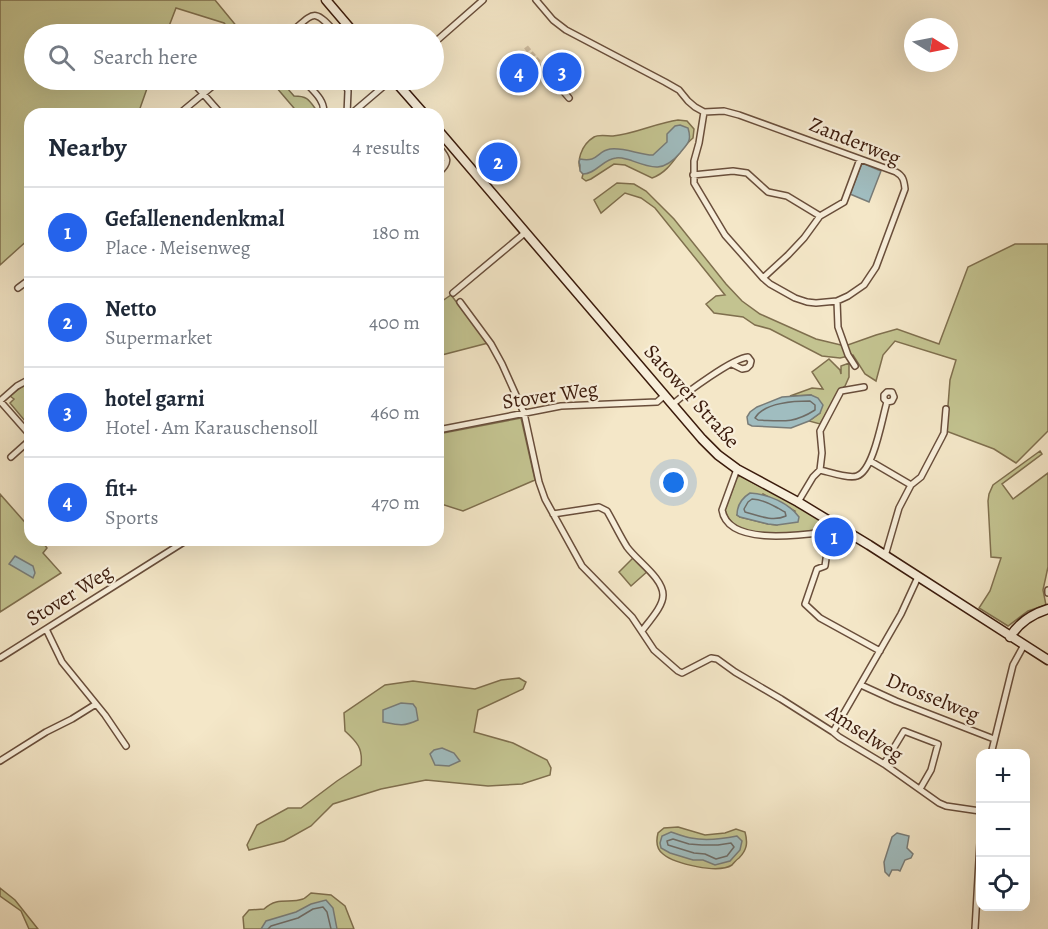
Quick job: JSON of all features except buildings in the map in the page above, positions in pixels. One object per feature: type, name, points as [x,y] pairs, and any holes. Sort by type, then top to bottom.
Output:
[{"type":"main road","points":[[326,0],[346,24]]},
{"type":"main road","points":[[404,90],[419,108]]},
{"type":"main road","name":"Satower Straße","points":[[444,137],[715,452],[736,469],[841,528],[1048,660]]},
{"type":"main road","points":[[1010,636],[1024,620],[1048,609]]},
{"type":"street","points":[[444,34],[483,0]]},
{"type":"street","points":[[536,0],[553,20],[566,30],[679,90],[688,101],[704,112],[694,161],[694,183],[725,235],[770,284],[807,302],[837,301],[838,327],[855,366]]},
{"type":"street","points":[[301,24],[316,15],[328,24]]},
{"type":"street","points":[[551,77],[569,98]]},
{"type":"street","points":[[200,90],[216,108]]},
{"type":"street","points":[[186,108],[207,90]]},
{"type":"street","points":[[312,90],[325,108]]},
{"type":"street","points":[[348,90],[349,108]]},
{"type":"street","points":[[357,108],[381,90]]},
{"type":"street","name":"Zanderweg","points":[[704,112],[732,112],[896,172],[904,180],[905,189],[876,267],[857,290],[837,301]]},
{"type":"street","points":[[444,153],[447,156],[444,168]]},
{"type":"street","points":[[763,278],[804,238],[820,216],[844,202],[860,159]]},
{"type":"street","points":[[693,175],[733,171],[747,173],[768,192],[787,196],[820,216]]},
{"type":"street","points":[[453,293],[526,232]]},
{"type":"street","points":[[18,288],[24,284]]},
{"type":"street","points":[[460,303],[497,354],[524,413],[545,500],[582,566],[632,617],[642,631],[658,608],[663,591],[653,576],[627,548],[607,510],[599,507],[553,514]]},
{"type":"street","points":[[673,404],[732,364]]},
{"type":"street","points":[[24,383],[0,401],[24,428]]},
{"type":"street","points":[[798,502],[813,477],[820,470],[822,453],[820,430],[841,391],[864,387]]},
{"type":"street","name":"Stover Weg","points":[[444,429],[561,406],[657,402],[665,395]]},
{"type":"street","points":[[820,470],[846,476],[857,476],[865,470],[870,461],[887,402]]},
{"type":"street","points":[[885,556],[899,508],[911,485],[921,477],[944,433],[946,409]]},
{"type":"street","points":[[11,457],[24,445]]},
{"type":"street","points":[[870,461],[911,485]]},
{"type":"street","points":[[736,469],[722,510],[723,517],[728,523],[741,531],[770,536],[841,528]]},
{"type":"street","points":[[830,531],[825,566],[817,569],[805,604],[820,618],[880,651]]},
{"type":"street","name":"Stover Weg","points":[[0,658],[177,546]]},
{"type":"street","points":[[833,732],[901,614],[918,577]]},
{"type":"street","points":[[46,629],[62,662],[126,746]]},
{"type":"street","name":"Amselweg","points":[[642,631],[654,650],[678,671],[682,673],[711,658],[717,659],[884,764],[939,803],[976,810]]},
{"type":"street","points":[[992,749],[1014,665],[1024,645]]},
{"type":"street","name":"Drosselweg","points":[[861,685],[994,739]]},
{"type":"street","points":[[0,761],[96,704]]},
{"type":"street","points":[[884,764],[904,731],[938,744],[931,770],[920,789]]},
{"type":"street","points":[[975,929],[980,857]]},
{"type":"green space","points":[[0,0],[215,0],[235,24],[225,24],[176,8],[170,24],[24,24],[24,90],[146,90],[140,108],[24,108],[24,243],[0,265]]},
{"type":"green space","points":[[279,90],[289,90],[294,96],[308,99],[315,108],[294,108]]},
{"type":"green space","points":[[678,120],[687,121],[694,129],[693,138],[659,175],[652,178],[625,165],[614,164],[591,179],[586,181],[582,178],[579,159],[586,144],[594,137],[621,135]]},
{"type":"green space","points":[[617,183],[634,184],[646,191],[674,219],[726,284],[742,301],[760,314],[816,339],[845,346],[897,329],[939,344],[968,267],[1015,244],[1048,244],[1048,431],[1016,463],[994,449],[946,431],[950,380],[956,360],[895,341],[883,355],[876,381],[865,374],[853,355],[840,358],[822,356],[770,329],[755,325],[743,317],[714,313],[706,304],[716,296],[725,295],[655,208],[641,198],[625,193],[601,213],[594,200]]},
{"type":"green space","points":[[451,295],[488,343],[444,354],[444,300]]},
{"type":"green space","points":[[829,359],[841,374],[841,366],[849,363],[849,377],[820,424],[809,421],[820,413],[811,395],[790,396],[812,388],[823,389],[812,372]]},
{"type":"green space","points":[[24,386],[24,420],[10,403],[14,399],[10,396]]},
{"type":"green space","points":[[521,418],[535,480],[463,511],[444,505],[444,433]]},
{"type":"green space","points":[[1040,451],[1042,454],[1002,484],[1013,499],[1048,473],[1048,567],[1043,590],[1046,605],[1028,611],[1008,626],[979,608],[990,591],[1001,558],[991,557],[989,494],[993,485]]},
{"type":"green space","points":[[740,476],[796,505],[824,522],[825,525],[817,529],[783,534],[758,533],[737,526],[730,520],[725,510],[737,477]],"holes":[[[763,494],[795,511],[777,525],[737,515]]]},
{"type":"green space","points":[[0,494],[24,521],[24,546],[46,546],[47,548],[43,553],[61,573],[0,612]]},
{"type":"green space","points":[[635,556],[649,570],[631,586],[619,572]]},
{"type":"green space","points":[[519,678],[526,682],[523,689],[478,710],[474,732],[513,743],[547,760],[551,768],[550,775],[522,784],[488,786],[426,780],[381,789],[333,804],[311,826],[284,841],[249,850],[247,845],[257,825],[288,808],[301,808],[361,765],[358,746],[345,731],[344,713],[385,685],[413,681],[475,689],[501,680]]},
{"type":"green space","points":[[678,827],[705,835],[725,833],[736,829],[745,832],[747,843],[742,855],[726,868],[697,867],[669,858],[658,847],[658,833],[664,828]]},
{"type":"green space","points":[[0,888],[15,900],[38,929],[29,929],[21,911],[0,896]]},
{"type":"green space","points":[[311,893],[331,895],[345,906],[354,929],[244,929],[243,917],[249,910],[264,909],[279,901],[303,899]]},
{"type":"water","points":[[675,126],[688,128],[689,139],[680,153],[668,164],[651,167],[618,158],[607,161],[588,173],[583,174],[580,171],[580,159],[594,158],[610,149],[653,155],[667,142],[667,134]]},
{"type":"water","points":[[862,163],[881,171],[869,202],[850,194]]},
{"type":"water","points":[[811,395],[818,398],[823,405],[820,413],[809,421],[791,428],[748,424],[747,417],[757,407],[782,397]]},
{"type":"water","points":[[750,493],[771,497],[784,504],[799,517],[798,522],[777,525],[740,517],[737,515],[739,505]]},
{"type":"water","points":[[15,556],[33,566],[35,573],[33,578],[9,564]]},
{"type":"water","points":[[401,703],[413,704],[418,720],[400,725],[383,722],[383,710]]},
{"type":"water","points":[[442,748],[454,753],[460,761],[449,766],[435,765],[430,754]]},
{"type":"water","points":[[671,832],[688,838],[702,839],[737,836],[742,841],[740,850],[730,861],[715,865],[670,853],[661,848],[662,836]]},
{"type":"water","points":[[897,833],[909,836],[907,848],[913,854],[911,858],[905,860],[900,871],[892,870],[889,876],[885,872],[884,862],[892,837]]},
{"type":"water","points":[[326,900],[333,908],[337,929],[261,929],[266,921]]},
{"type":"tunnel","points":[[526,47],[551,77]]},
{"type":"place","name":"hotel garni","points":[[562,72]]},
{"type":"place","name":"fit+","points":[[519,73]]},
{"type":"place","name":"Netto","points":[[498,162]]},
{"type":"place","name":"Gefallenendenkmal","points":[[834,537]]}]
